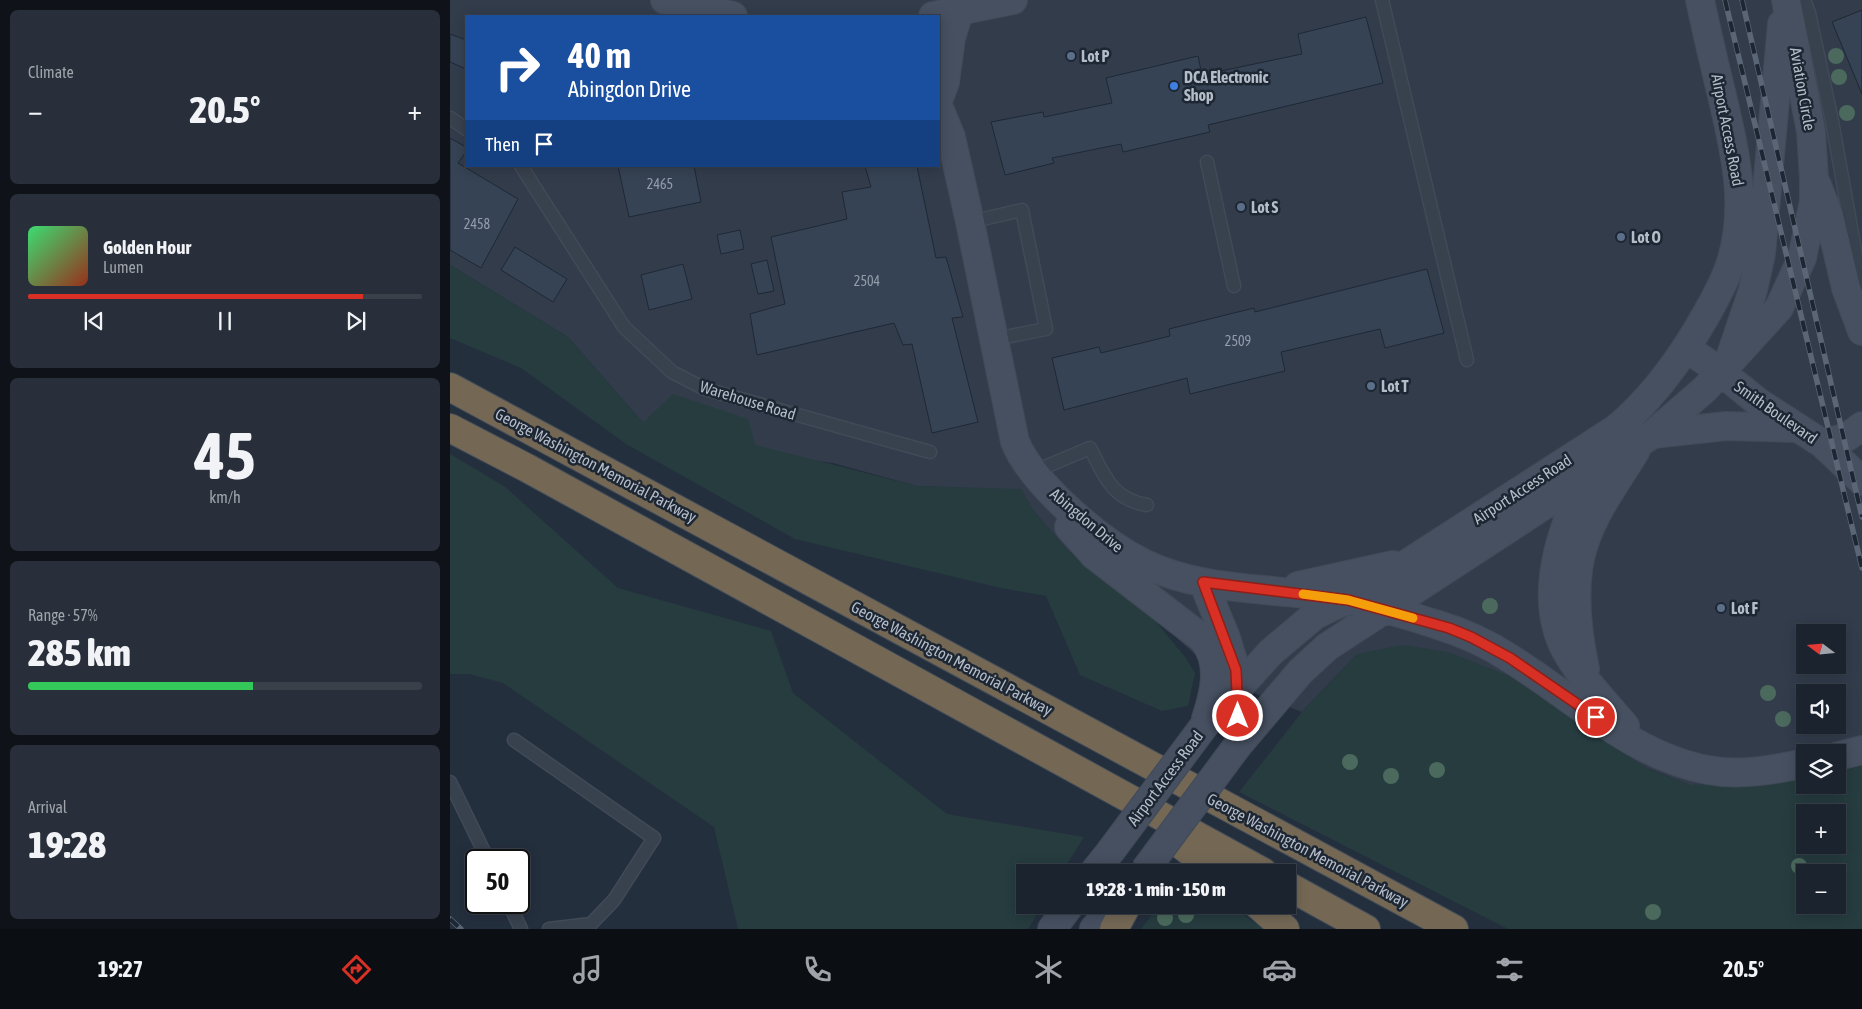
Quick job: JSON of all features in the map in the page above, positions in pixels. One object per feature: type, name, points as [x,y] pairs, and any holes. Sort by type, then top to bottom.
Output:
[{"type":"highway","name":"George Washington Memorial Parkway","points":[[450,387],[1451,926]]},
{"type":"highway","points":[[450,428],[527,468],[1248,864]]},
{"type":"highway","points":[[1086,775],[1206,864]]},
{"type":"highway","points":[[1296,890],[1366,929]]},
{"type":"highway","points":[[1114,929],[1122,914]]},
{"type":"highway","points":[[1268,914],[1285,929]]},
{"type":"main road","points":[[665,0],[729,15]]},
{"type":"main road","points":[[940,15],[1013,0]]},
{"type":"main road","name":"Airport Access Road","points":[[1102,862],[1204,726],[1238,686],[1271,652],[1315,615],[1348,600],[1411,561],[1616,428],[1645,402],[1686,348],[1710,307],[1728,269],[1736,238],[1740,201],[1738,169],[1700,0]]},
{"type":"main road","points":[[1724,368],[1753,290],[1761,254],[1785,0]]},
{"type":"main road","name":"Aviation Circle","points":[[1785,0],[1811,132],[1814,179]]},
{"type":"main road","points":[[941,114],[951,38],[960,12]]},
{"type":"main road","name":"Abingdon Drive","points":[[941,114],[970,222],[1015,442],[1024,462],[1093,529],[1128,555],[1161,570],[1203,582],[1348,600],[1449,628],[1488,645],[1641,746],[1690,766],[1727,772],[1764,771],[1796,765]]},
{"type":"main road","points":[[1814,179],[1829,216],[1846,288],[1862,331]]},
{"type":"main road","name":"Airport Access Road","points":[[1150,864],[1238,745],[1294,678],[1327,646],[1647,438],[1689,405],[1770,320],[1787,294],[1804,249],[1814,201],[1814,179]]},
{"type":"main road","name":"Smith Boulevard","points":[[1686,348],[1724,368],[1796,428],[1823,444],[1862,481]]},
{"type":"main road","points":[[1587,680],[1578,626],[1578,584],[1583,546],[1597,514],[1647,438],[1726,426],[1796,428]]},
{"type":"main road","points":[[1823,444],[1847,437],[1862,426]]},
{"type":"main road","points":[[1586,478],[1566,522],[1555,566],[1554,587],[1559,636],[1569,656],[1641,746]]},
{"type":"main road","points":[[1041,480],[1069,527],[1086,548],[1203,639],[1209,647],[1215,665],[1214,688],[1204,726]]},
{"type":"main road","points":[[1277,591],[1411,561]]},
{"type":"main road","points":[[1203,582],[1231,653],[1238,686],[1238,745]]},
{"type":"main road","points":[[1846,754],[1862,750]]},
{"type":"main road","points":[[1052,929],[1063,914]]},
{"type":"main road","points":[[1094,929],[1107,914]]},
{"type":"lane","points":[[1382,0],[1467,360]]},
{"type":"lane","points":[[1804,0],[1809,13],[1832,121],[1855,250],[1862,303]]},
{"type":"lane","points":[[450,118],[465,128]]},
{"type":"lane","points":[[1207,162],[1234,286]]},
{"type":"lane","name":"Warehouse Road","points":[[522,167],[624,327],[672,372],[705,389],[930,452]]},
{"type":"lane","points":[[970,222],[1022,210],[1046,329],[995,339]]},
{"type":"lane","points":[[1041,480],[1090,448],[1109,484],[1115,491],[1125,499],[1147,505]]},
{"type":"lane","points":[[514,740],[654,838],[614,900],[591,924],[549,929]]},
{"type":"lane","points":[[450,782],[483,849]]},
{"type":"lane","points":[[514,914],[521,929]]},
{"type":"shaded area","points":[[450,0],[1862,0],[1862,766],[1846,769],[1846,744],[1796,744],[1796,759],[1764,784],[1690,785],[1357,654],[1302,712],[1206,674],[1199,658],[1147,611],[1067,550],[1033,510],[1021,490],[917,486],[833,463],[658,440],[568,337],[450,265]]},
{"type":"green space","points":[[450,265],[568,337],[643,423],[673,394],[748,419],[755,445],[917,486],[1021,489],[1033,510],[1067,550],[1147,611],[1186,658],[1195,673],[1188,706],[1162,711],[1080,675],[1046,596],[1001,588],[795,539],[626,444],[521,368],[450,338]]},
{"type":"green space","points":[[450,454],[504,486],[618,588],[771,631],[793,693],[947,814],[1084,837],[1067,864],[1016,864],[1016,914],[1037,914],[1028,929],[738,929],[714,827],[503,683],[469,674],[450,674]]},
{"type":"green space","points":[[1402,645],[1448,652],[1509,676],[1648,769],[1690,785],[1764,784],[1796,778],[1796,794],[1846,794],[1846,769],[1862,766],[1862,929],[1508,929],[1239,792],[1302,712],[1357,654]]},
{"type":"green space","points":[[1152,914],[1242,914],[1263,929],[1141,929]]},
{"type":"building","points":[[1862,10],[1862,94],[1832,22]]},
{"type":"building","points":[[1366,17],[1383,83],[1208,125],[1210,132],[1123,152],[1121,144],[1052,158],[1054,163],[1005,175],[991,122],[1043,112],[1044,117],[1112,103],[1106,78],[1198,56],[1202,75],[1302,54],[1298,34]]},
{"type":"building","points":[[450,34],[465,40],[465,69],[450,62]]},
{"type":"building","points":[[450,138],[465,146],[465,153],[458,163],[518,199],[481,268],[450,250]]},
{"type":"building","points":[[618,167],[694,167],[701,202],[629,217]]},
{"type":"building","points":[[865,167],[917,167],[936,258],[946,257],[963,317],[952,318],[978,422],[932,433],[912,344],[903,345],[894,323],[757,355],[750,314],[785,304],[771,237],[847,219],[842,192],[871,187]]},
{"type":"building","points":[[740,230],[744,249],[721,254],[717,235]]},
{"type":"building","points":[[515,247],[567,279],[553,302],[501,270]]},
{"type":"building","points":[[767,260],[774,291],[758,294],[751,264]]},
{"type":"building","points":[[683,264],[692,299],[649,310],[641,275]]},
{"type":"building","points":[[1427,269],[1444,333],[1385,348],[1380,329],[1281,352],[1285,371],[1190,394],[1187,378],[1064,410],[1052,358],[1099,347],[1101,353],[1170,336],[1169,329],[1254,308],[1255,312]]},
{"type":"railway","points":[[1725,0],[1862,568]]},
{"type":"railway","points":[[1742,0],[1862,517]]},
{"type":"railway","points":[[450,919],[461,929]]},
{"type":"slow traffic","points":[[1303,594],[1348,600],[1413,618]]},
{"type":"place","name":"Lot P","points":[[1071,56]]},
{"type":"place","name":"DCA Electronic Shop","points":[[1174,86]]},
{"type":"place","name":"Lot S","points":[[1241,207]]},
{"type":"place","name":"Lot O","points":[[1621,237]]},
{"type":"place","name":"Lot T","points":[[1371,386]]},
{"type":"place","name":"Lot F","points":[[1721,608]]},
{"type":"route","points":[[1238,716],[1236,670],[1226,638],[1203,582],[1348,600],[1449,628],[1488,645],[1510,658],[1596,717]]}]
